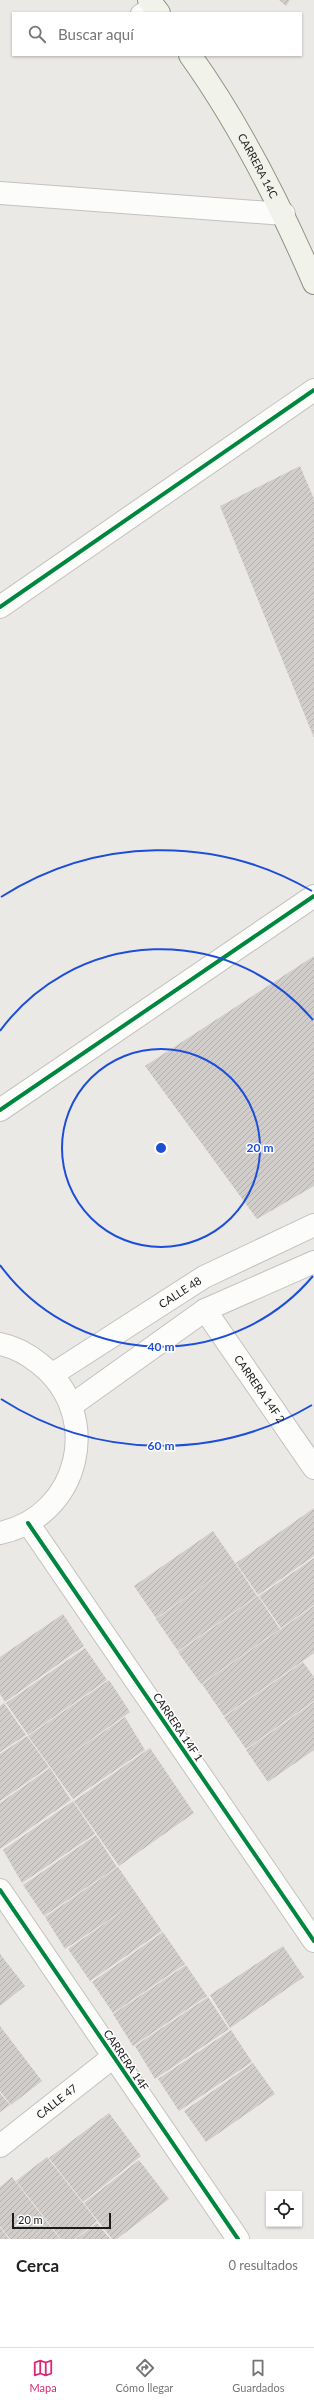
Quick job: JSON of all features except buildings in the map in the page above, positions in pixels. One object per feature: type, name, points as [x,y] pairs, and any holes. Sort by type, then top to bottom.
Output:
[{"type":"street","name":"CARRERA 14C","points":[[191,56],[211,84],[284,214],[314,283]]},
{"type":"street","points":[[0,193],[284,214]]},
{"type":"street","points":[[0,607],[314,390]]},
{"type":"street","points":[[0,1110],[314,896]]},
{"type":"street","name":"CALLE 48","points":[[53,1374],[204,1277],[314,1225]]},
{"type":"street","points":[[72,1405],[205,1310],[314,1262]]},
{"type":"street","name":"CARRERA 14F 2","points":[[205,1310],[314,1468]]},
{"type":"street","points":[[0,1344],[29,1356],[53,1374],[72,1405],[77,1432],[73,1466],[66,1485],[50,1507],[28,1523],[0,1533]]},
{"type":"street","name":"CARRERA 14F 1","points":[[28,1523],[314,1941]]},
{"type":"street","name":"CARRERA 14F","points":[[0,1890],[238,2239]]},
{"type":"street","name":"CALLE 47","points":[[0,2146],[113,2057]]},
{"type":"cycle path","points":[[0,607],[314,390]]},
{"type":"cycle path","points":[[0,1110],[314,896]]},
{"type":"cycle path","points":[[28,1523],[314,1941]]},
{"type":"cycle path","points":[[0,1890],[238,2239]]}]
